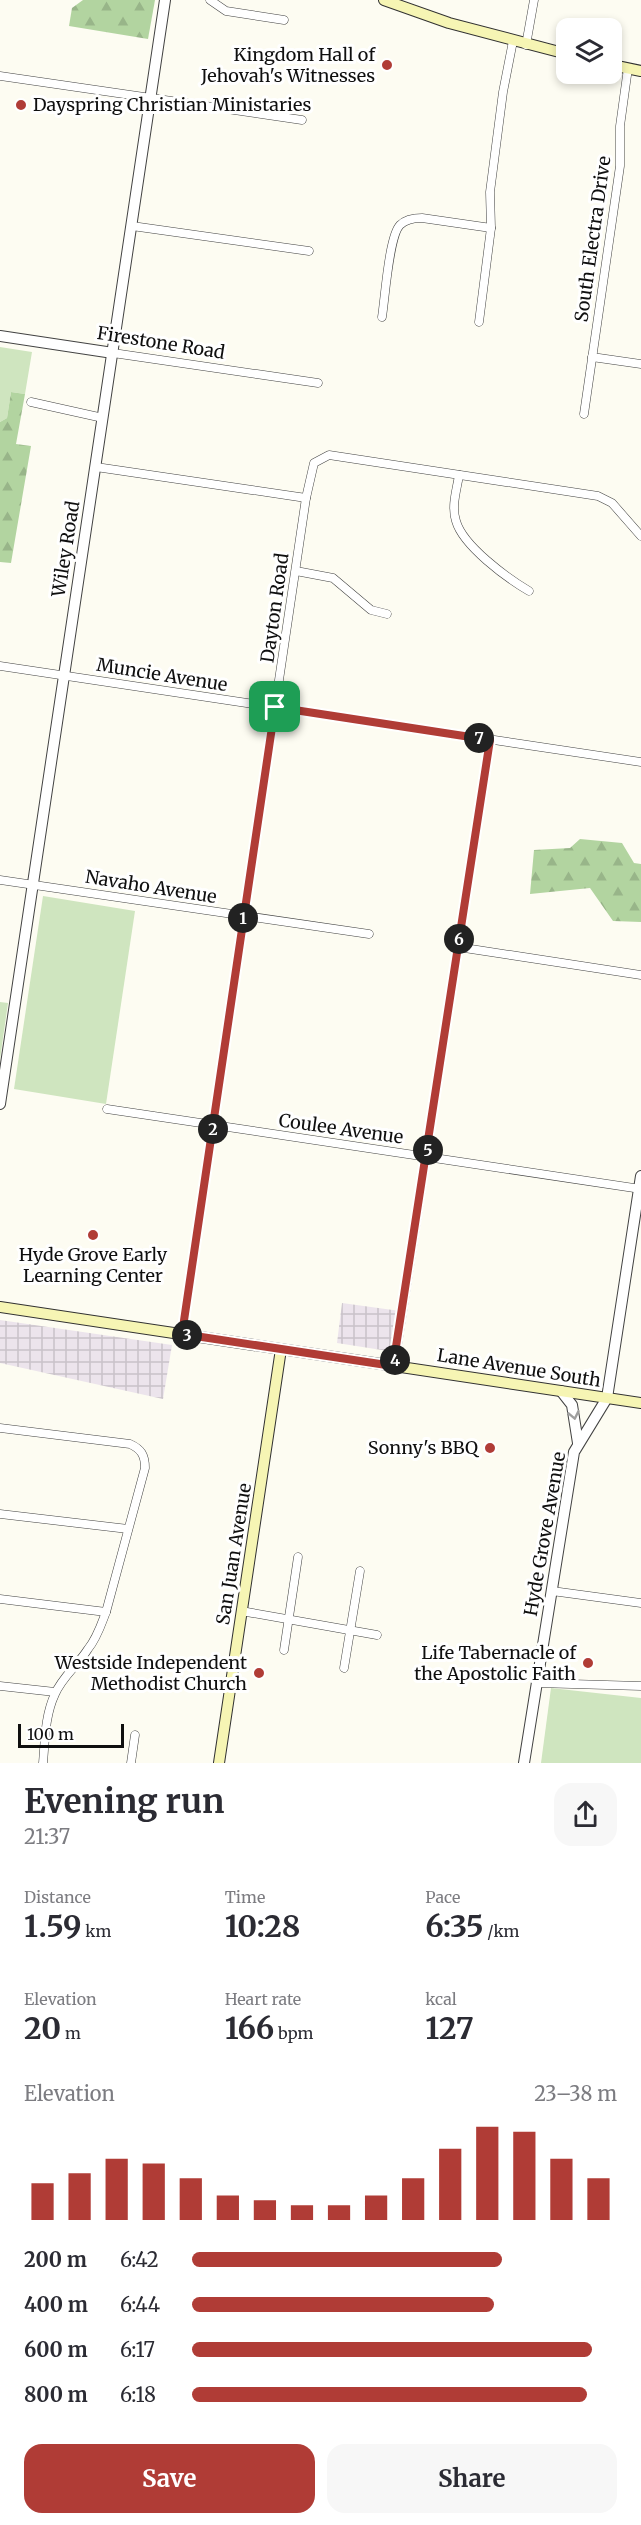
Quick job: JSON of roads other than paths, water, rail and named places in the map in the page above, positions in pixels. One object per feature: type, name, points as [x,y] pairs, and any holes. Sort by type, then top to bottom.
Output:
[{"type":"main road","points":[[384,0],[449,23],[556,52]]},
{"type":"main road","points":[[622,66],[641,71]]},
{"type":"main road","name":"Lane Avenue South","points":[[0,1307],[641,1403]]},
{"type":"main road","name":"San Juan Avenue","points":[[219,1763],[281,1349]]},
{"type":"street","name":"Wiley Road","points":[[0,1104],[165,0]]},
{"type":"street","points":[[210,0],[226,11],[284,20]]},
{"type":"street","points":[[526,45],[534,0]]},
{"type":"street","points":[[479,322],[491,228],[490,192],[504,84],[513,41]]},
{"type":"street","name":"South Electra Drive","points":[[584,414],[620,166],[620,126],[628,68]]},
{"type":"street","points":[[0,76],[302,120]]},
{"type":"street","points":[[382,317],[393,238],[400,225],[422,218],[491,228]]},
{"type":"street","points":[[132,226],[309,251]]},
{"type":"street","name":"Firestone Road","points":[[0,336],[318,383]]},
{"type":"street","points":[[592,357],[641,364]]},
{"type":"street","points":[[31,402],[103,418]]},
{"type":"street","name":"Dayton Road","points":[[182,1334],[312,468],[318,459],[329,455],[459,475]]},
{"type":"street","points":[[96,467],[306,498]]},
{"type":"street","points":[[529,591],[505,578],[459,529],[454,509],[459,475],[598,496],[612,503],[641,536]]},
{"type":"street","points":[[296,571],[333,578],[371,610],[387,615]]},
{"type":"street","name":"Muncie Avenue","points":[[0,666],[641,762]]},
{"type":"street","points":[[393,1366],[490,740]]},
{"type":"street","name":"Navaho Avenue","points":[[0,880],[369,934]]},
{"type":"street","points":[[458,947],[641,975]]},
{"type":"street","name":"Coulee Avenue","points":[[107,1109],[640,1189]]},
{"type":"street","name":"Hyde Grove Avenue","points":[[524,1763],[569,1475],[578,1443],[607,1398],[641,1176]]},
{"type":"street","points":[[561,1391],[572,1405],[578,1443]]},
{"type":"street","points":[[0,1428],[129,1444],[142,1452],[144,1468],[106,1612],[98,1634],[55,1692],[48,1718],[43,1763]]},
{"type":"street","points":[[0,1514],[128,1529]]},
{"type":"street","points":[[284,1650],[298,1557]]},
{"type":"street","points":[[344,1668],[360,1571]]},
{"type":"street","points":[[552,1591],[641,1603]]},
{"type":"street","points":[[0,1599],[106,1612]]},
{"type":"street","points":[[242,1611],[377,1635]]},
{"type":"street","points":[[537,1683],[641,1686]]},
{"type":"street","points":[[0,1686],[55,1692]]},
{"type":"street","points":[[131,1763],[135,1735]]},
{"type":"place","name":"Kingdom Hall of Jehovah's Witnesses","points":[[387,65]]},
{"type":"place","name":"Dayspring Christian Ministaries","points":[[21,105]]},
{"type":"place","name":"Hyde Grove Early Learning Center","points":[[93,1235]]},
{"type":"place","name":"Sonny's BBQ","points":[[490,1448]]},
{"type":"place","name":"Life Tabernacle of the Apostolic Faith","points":[[588,1663]]},
{"type":"place","name":"Westside Independent Methodist Church","points":[[259,1673]]}]
